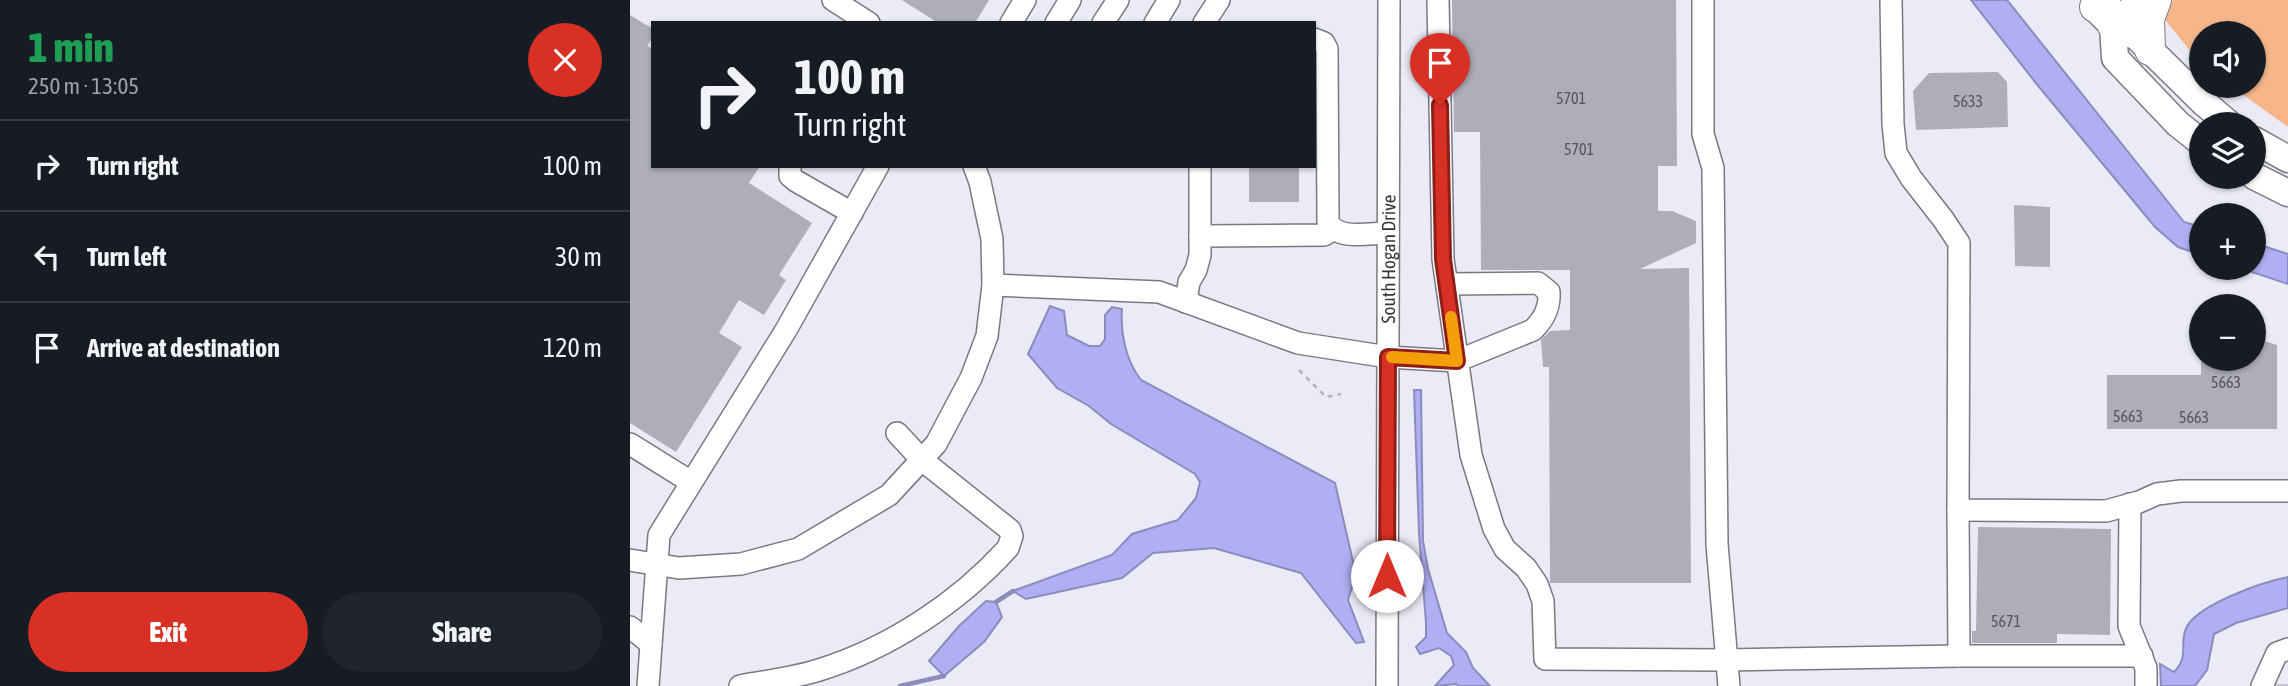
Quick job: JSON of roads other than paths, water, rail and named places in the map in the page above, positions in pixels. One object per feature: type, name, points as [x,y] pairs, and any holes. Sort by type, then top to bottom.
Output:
[{"type":"highway","points":[[2100,8],[2146,0]]},
{"type":"highway","points":[[2150,50],[2149,19],[2156,0]]},
{"type":"main road","points":[[2100,8],[2137,37],[2215,112]]},
{"type":"main road","points":[[2100,8],[2115,58],[2189,133]]},
{"type":"main road","points":[[2266,147],[2288,159]]},
{"type":"main road","points":[[2266,182],[2288,193]]},
{"type":"street","points":[[833,0],[866,21]]},
{"type":"street","points":[[1012,21],[1025,0]]},
{"type":"street","points":[[1057,21],[1070,0]]},
{"type":"street","points":[[1104,21],[1118,0]]},
{"type":"street","points":[[1156,21],[1169,0]]},
{"type":"street","points":[[1205,21],[1219,0]]},
{"type":"street","name":"South Hogan Drive","points":[[1387,686],[1389,0]]},
{"type":"street","points":[[1438,0],[1443,259],[1471,455],[1494,529],[1504,549],[1526,568],[1537,584],[1543,601],[1545,659],[2142,656]]},
{"type":"street","points":[[1703,0],[1703,134],[1713,169],[1717,544],[1729,686]]},
{"type":"street","points":[[1891,0],[1896,153],[1959,243],[1959,656]]},
{"type":"street","points":[[1316,40],[1324,43],[1327,49],[1328,222],[1332,230],[1340,234],[1388,233]]},
{"type":"street","points":[[790,168],[790,176],[796,181],[852,213]]},
{"type":"street","points":[[648,686],[659,535],[786,330],[877,168]]},
{"type":"street","points":[[630,559],[679,568],[741,564],[798,549],[889,495],[922,460],[936,444],[971,378],[987,336],[993,285],[992,239],[975,168]]},
{"type":"street","points":[[1186,302],[1189,282],[1200,255],[1200,168]]},
{"type":"street","points":[[1200,236],[1324,235],[1332,230]]},
{"type":"street","points":[[993,285],[1159,292],[1298,343],[1388,357],[1457,361],[1533,330],[1547,311],[1549,292],[1538,283],[1447,284]]},
{"type":"street","points":[[740,686],[818,670],[873,650],[946,604],[1007,548],[1012,536],[1010,530],[922,460],[897,433]]},
{"type":"street","points":[[630,444],[691,482]]},
{"type":"street","points":[[1958,510],[2106,511],[2157,494],[2181,491],[2288,491]]},
{"type":"street","points":[[2130,504],[2129,626],[2146,668],[2146,686]]},
{"type":"street","points":[[630,627],[651,644]]},
{"type":"street","points":[[2270,685],[2277,653],[2288,649]]},
{"type":"street","points":[[2270,685],[2288,657]]},
{"type":"water","points":[[1971,0],[2007,0],[2184,222],[2189,223],[2189,251],[2178,247],[2155,227]]},
{"type":"water","points":[[2266,247],[2288,254],[2288,284],[2266,277]]},
{"type":"water","points":[[1050,306],[1064,311],[1067,335],[1089,346],[1100,346],[1105,339],[1105,315],[1112,307],[1122,309],[1125,346],[1131,364],[1141,380],[1335,483],[1356,575],[1348,600],[1364,642],[1356,643],[1301,573],[1214,548],[1153,553],[1122,578],[1026,599],[1013,591],[1112,555],[1132,534],[1178,520],[1196,498],[1200,482],[1195,474],[1057,388],[1028,354]]},
{"type":"water","points":[[1414,390],[1421,390],[1423,541],[1428,569],[1447,633],[1466,652],[1473,668],[1490,686],[1435,686],[1454,665],[1451,656],[1439,648],[1420,654],[1416,647],[1426,637],[1426,623],[1419,533]]},
{"type":"water","points":[[2288,577],[2288,608],[2236,623],[2214,634],[2207,670],[2195,686],[2161,686],[2160,664],[2174,672],[2179,666],[2183,656],[2185,631],[2190,622],[2230,596]]},
{"type":"water","points":[[986,601],[996,602],[1002,617],[984,642],[944,676],[929,661],[959,626]]},
{"type":"waterway","points":[[996,602],[1013,591]]},
{"type":"waterway","points":[[900,686],[944,676]]}]
